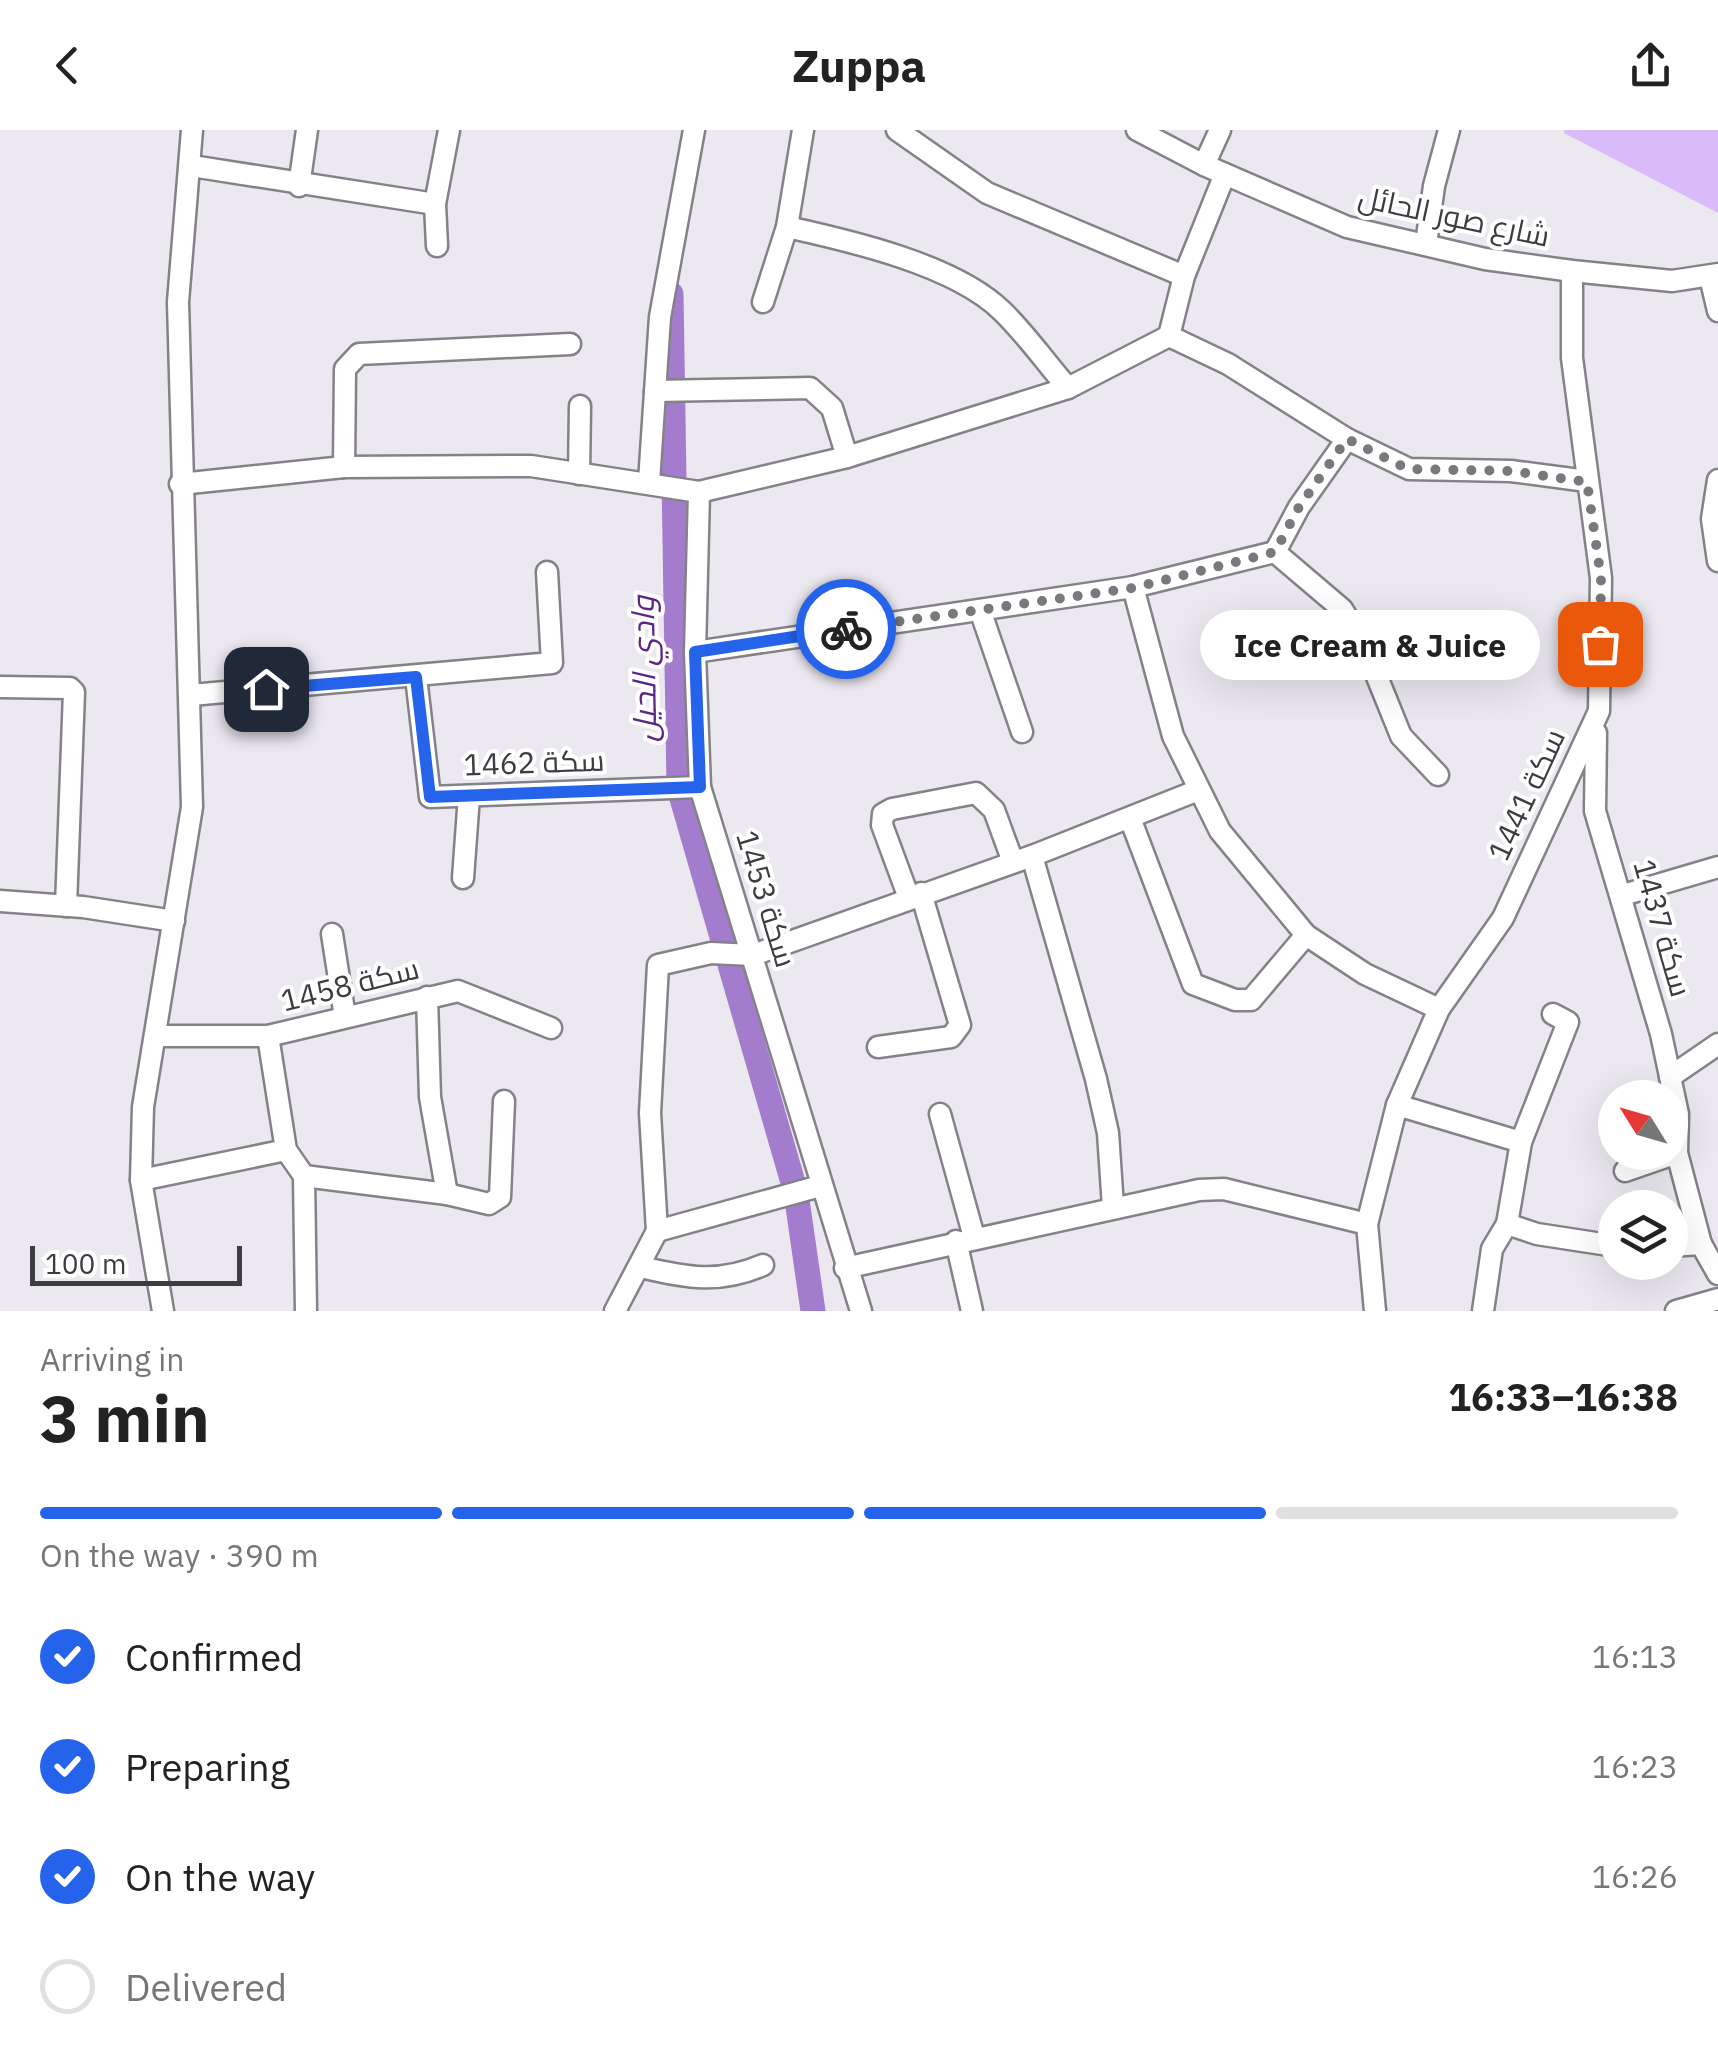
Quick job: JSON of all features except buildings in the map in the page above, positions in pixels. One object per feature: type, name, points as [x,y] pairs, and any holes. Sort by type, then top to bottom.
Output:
[{"type":"street","points":[[163,1311],[140,1180],[143,1107],[192,807],[180,484],[178,302],[192,130]]},
{"type":"street","points":[[298,186],[308,130]]},
{"type":"street","points":[[438,246],[436,204],[450,130]]},
{"type":"street","points":[[649,482],[660,317],[694,130]]},
{"type":"street","points":[[764,302],[788,227],[803,130]]},
{"type":"street","points":[[898,130],[986,192],[1184,276]]},
{"type":"street","name":"شارع صور الحائل","points":[[1138,130],[1204,165],[1347,227],[1485,259],[1572,271],[1672,282],[1714,276]]},
{"type":"street","points":[[1204,165],[1220,130]]},
{"type":"street","points":[[1426,244],[1434,186],[1449,130]]},
{"type":"street","points":[[192,166],[298,186],[436,204]]},
{"type":"street","points":[[180,484],[344,467],[531,466],[699,492],[847,457],[1068,388],[1170,336],[1184,276],[1225,174]]},
{"type":"street","points":[[788,227],[839,238],[964,283],[1001,310],[1068,388]]},
{"type":"street","name":"سكة 1441","points":[[1375,1311],[1367,1224],[1397,1105],[1439,1008],[1503,918],[1599,711],[1601,578],[1572,358],[1572,271]]},
{"type":"street","points":[[1714,276],[1718,311]]},
{"type":"street","points":[[1170,336],[1228,364],[1347,439],[1408,469],[1511,471],[1587,482]]},
{"type":"street","points":[[344,467],[345,369],[359,354],[570,344]]},
{"type":"street","points":[[654,390],[810,388],[832,408],[847,457]]},
{"type":"street","points":[[578,474],[580,406]]},
{"type":"street","points":[[695,652],[1133,588],[1275,552],[1299,507],[1347,439]]},
{"type":"street","points":[[1718,480],[1718,560]]},
{"type":"street","name":"سكة 1453","points":[[699,492],[695,652],[700,787],[844,1268],[861,1311]]},
{"type":"street","points":[[1275,552],[1342,609],[1365,647],[1401,736],[1438,776]]},
{"type":"street","points":[[190,695],[552,662],[547,572]]},
{"type":"street","points":[[1133,588],[1173,736],[1196,791],[1220,832],[1306,935],[1366,974],[1439,1008]]},
{"type":"street","points":[[980,610],[1022,732]]},
{"type":"street","name":"سكة 1462","points":[[416,677],[430,797],[700,787]]},
{"type":"street","points":[[0,687],[70,688],[74,692],[66,906]]},
{"type":"street","name":"سكة 1437","points":[[1599,711],[1592,764],[1595,811],[1623,894],[1671,1080]]},
{"type":"street","points":[[615,1311],[657,1232],[650,1113],[658,966],[710,953],[753,954],[1022,859],[1196,791]]},
{"type":"street","points":[[878,1046],[951,1036],[960,1025],[915,896],[882,825],[883,814],[976,793],[994,810],[1022,859],[1096,1079],[1108,1133],[1113,1207]]},
{"type":"street","points":[[463,878],[469,796]]},
{"type":"street","points":[[1130,818],[1194,984],[1235,1000],[1251,1000],[1306,935]]},
{"type":"street","points":[[1623,894],[1718,868]]},
{"type":"street","points":[[0,901],[174,921]]},
{"type":"street","points":[[332,934],[344,1017]]},
{"type":"street","name":"سكة 1458","points":[[156,1036],[268,1036],[458,992],[551,1028]]},
{"type":"street","points":[[426,997],[430,1097],[447,1194]]},
{"type":"street","points":[[1483,1311],[1492,1249],[1508,1224],[1520,1142],[1568,1022],[1553,1014]]},
{"type":"street","points":[[268,1036],[286,1150],[304,1176],[306,1311]]},
{"type":"street","points":[[1670,1077],[1718,1044]]},
{"type":"street","points":[[304,1176],[447,1194],[488,1204],[500,1197],[504,1101]]},
{"type":"street","points":[[1397,1105],[1520,1142]]},
{"type":"street","points":[[940,1114],[965,1239],[972,1311]]},
{"type":"street","points":[[140,1180],[286,1150]]},
{"type":"street","points":[[1625,1172],[1630,1170]]},
{"type":"street","name":"سكة 1437","points":[[1681,1170],[1701,1244],[1718,1274]]},
{"type":"street","points":[[657,1232],[820,1186]]},
{"type":"street","points":[[844,1268],[1113,1207],[1224,1188],[1367,1224]]},
{"type":"street","points":[[1508,1224],[1538,1234],[1598,1243]]},
{"type":"street","points":[[1688,1245],[1701,1244]]},
{"type":"street","points":[[641,1267],[696,1280],[729,1279],[763,1265]]},
{"type":"street","points":[[1676,1311],[1718,1299]]},
{"type":"shaded area","points":[[1718,130],[1718,213],[1564,133]]},
{"type":"waterway","name":"وادي الحيل","points":[[671,294],[679,788],[796,1193],[813,1311]]},
{"type":"way so far","points":[[846,629],[1133,588],[1275,552],[1299,507],[1347,439],[1408,469],[1446,473],[1511,471],[1587,482],[1601,578],[1600,644]]},
{"type":"place","name":"Ice Cream & Juice","points":[[1600,644]]},
{"type":"route","points":[[266,689],[416,677],[430,797],[700,787],[695,652],[846,629]]}]
